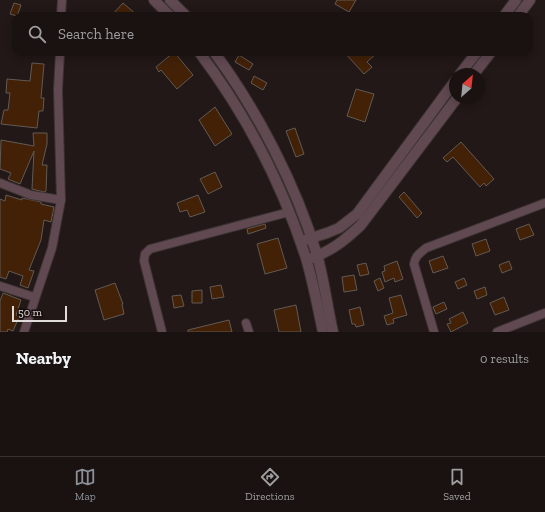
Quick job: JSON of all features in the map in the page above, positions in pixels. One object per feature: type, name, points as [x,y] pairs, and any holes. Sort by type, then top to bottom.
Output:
[{"type":"street","points":[[61,12],[62,0]]},
{"type":"street","points":[[154,0],[166,12]]},
{"type":"street","points":[[170,0],[182,12]]},
{"type":"street","points":[[507,12],[516,0]]},
{"type":"street","points":[[521,12],[530,0]]},
{"type":"street","points":[[24,332],[34,297],[52,248],[61,200],[58,90],[60,56]]},
{"type":"street","points":[[202,56],[236,105],[258,142],[289,212],[306,260],[323,332]]},
{"type":"street","points":[[217,56],[268,137],[300,207],[317,256],[333,332]]},
{"type":"street","points":[[465,68],[474,56]]},
{"type":"street","points":[[479,68],[488,56]]},
{"type":"street","points":[[300,242],[339,228],[357,214],[449,89]]},
{"type":"street","points":[[306,260],[326,252],[344,241],[361,225],[452,104]]},
{"type":"street","points":[[0,183],[31,195],[61,200]]},
{"type":"street","points":[[434,332],[414,264],[414,259],[419,253],[426,248],[545,203]]},
{"type":"street","points":[[162,332],[144,261],[145,254],[150,248],[289,212]]},
{"type":"street","points":[[0,286],[34,297]]},
{"type":"street","points":[[497,332],[545,313]]},
{"type":"street","points":[[246,323],[249,332]]},
{"type":"building","points":[[337,0],[356,0],[349,12],[335,4]]},
{"type":"building","points":[[14,3],[21,5],[18,12],[12,12],[12,15],[10,14]]},
{"type":"building","points":[[123,3],[133,12],[115,12]]},
{"type":"building","points":[[169,56],[177,56],[193,75],[177,89],[161,70],[159,72],[156,67]]},
{"type":"building","points":[[238,56],[241,56],[253,64],[249,70],[235,62]]},
{"type":"building","points":[[348,56],[374,56],[367,62],[372,67],[364,74]]},
{"type":"building","points":[[32,63],[44,64],[41,98],[44,98],[43,111],[39,111],[37,128],[1,124],[4,110],[8,110],[10,93],[6,93],[7,79],[30,81]]},
{"type":"building","points":[[254,76],[267,83],[263,90],[251,83]]},
{"type":"building","points":[[356,89],[374,94],[365,122],[347,116]]},
{"type":"building","points":[[215,107],[232,134],[215,146],[199,120]]},
{"type":"building","points":[[295,128],[304,154],[296,157],[286,131]]},
{"type":"building","points":[[33,133],[47,133],[47,144],[42,165],[47,165],[46,191],[44,192],[32,189],[34,151],[20,184],[8,179],[11,173],[0,169],[1,140],[34,146]]},
{"type":"building","points":[[461,142],[494,179],[486,186],[484,183],[480,187],[453,157],[447,162],[443,158]]},
{"type":"building","points":[[215,172],[222,187],[208,194],[200,179]]},
{"type":"building","points":[[404,192],[422,213],[417,218],[399,197]]},
{"type":"building","points":[[6,195],[22,200],[22,198],[41,202],[41,204],[54,207],[51,222],[44,220],[41,240],[29,270],[34,271],[28,288],[20,285],[23,276],[9,271],[6,279],[0,277],[0,199],[5,201]]},
{"type":"building","points":[[198,195],[205,212],[190,217],[187,210],[180,212],[177,203]]},
{"type":"building","points":[[265,224],[266,228],[248,234],[247,229]]},
{"type":"building","points":[[529,224],[534,235],[520,240],[516,229]]},
{"type":"building","points":[[278,238],[287,268],[265,274],[257,244]]},
{"type":"building","points":[[486,239],[490,251],[476,256],[472,244]]},
{"type":"building","points":[[443,256],[448,268],[433,273],[429,261]]},
{"type":"building","points":[[397,261],[403,279],[395,282],[394,278],[385,282],[382,272],[385,271],[384,266]]},
{"type":"building","points":[[509,261],[512,269],[502,273],[499,265]]},
{"type":"building","points":[[366,263],[369,274],[360,276],[357,265]]},
{"type":"building","points":[[354,275],[357,290],[344,292],[342,277]]},
{"type":"building","points":[[380,278],[384,288],[378,291],[374,281]]},
{"type":"building","points":[[464,278],[467,285],[458,289],[455,282]]},
{"type":"building","points":[[115,283],[123,304],[124,314],[104,320],[95,290]]},
{"type":"building","points":[[221,285],[224,297],[212,299],[210,287]]},
{"type":"building","points":[[485,287],[487,295],[477,299],[474,291]]},
{"type":"building","points":[[202,290],[202,303],[192,303],[192,291]]},
{"type":"building","points":[[3,293],[21,300],[16,315],[19,317],[13,331],[8,329],[7,332],[0,332],[0,301]]},
{"type":"building","points":[[181,295],[184,306],[174,308],[172,296]]},
{"type":"building","points":[[401,295],[407,315],[393,319],[394,323],[387,325],[384,316],[393,313],[389,298]]},
{"type":"building","points":[[504,297],[509,310],[495,315],[490,303]]},
{"type":"building","points":[[444,302],[447,309],[436,314],[433,307]]},
{"type":"building","points":[[296,305],[301,332],[279,332],[274,310]]},
{"type":"building","points":[[360,307],[364,325],[356,327],[355,324],[352,324],[349,310]]},
{"type":"building","points":[[463,312],[468,323],[451,332],[447,324],[451,323],[449,319]]},
{"type":"building","points":[[229,320],[232,332],[188,332],[188,330]]}]
